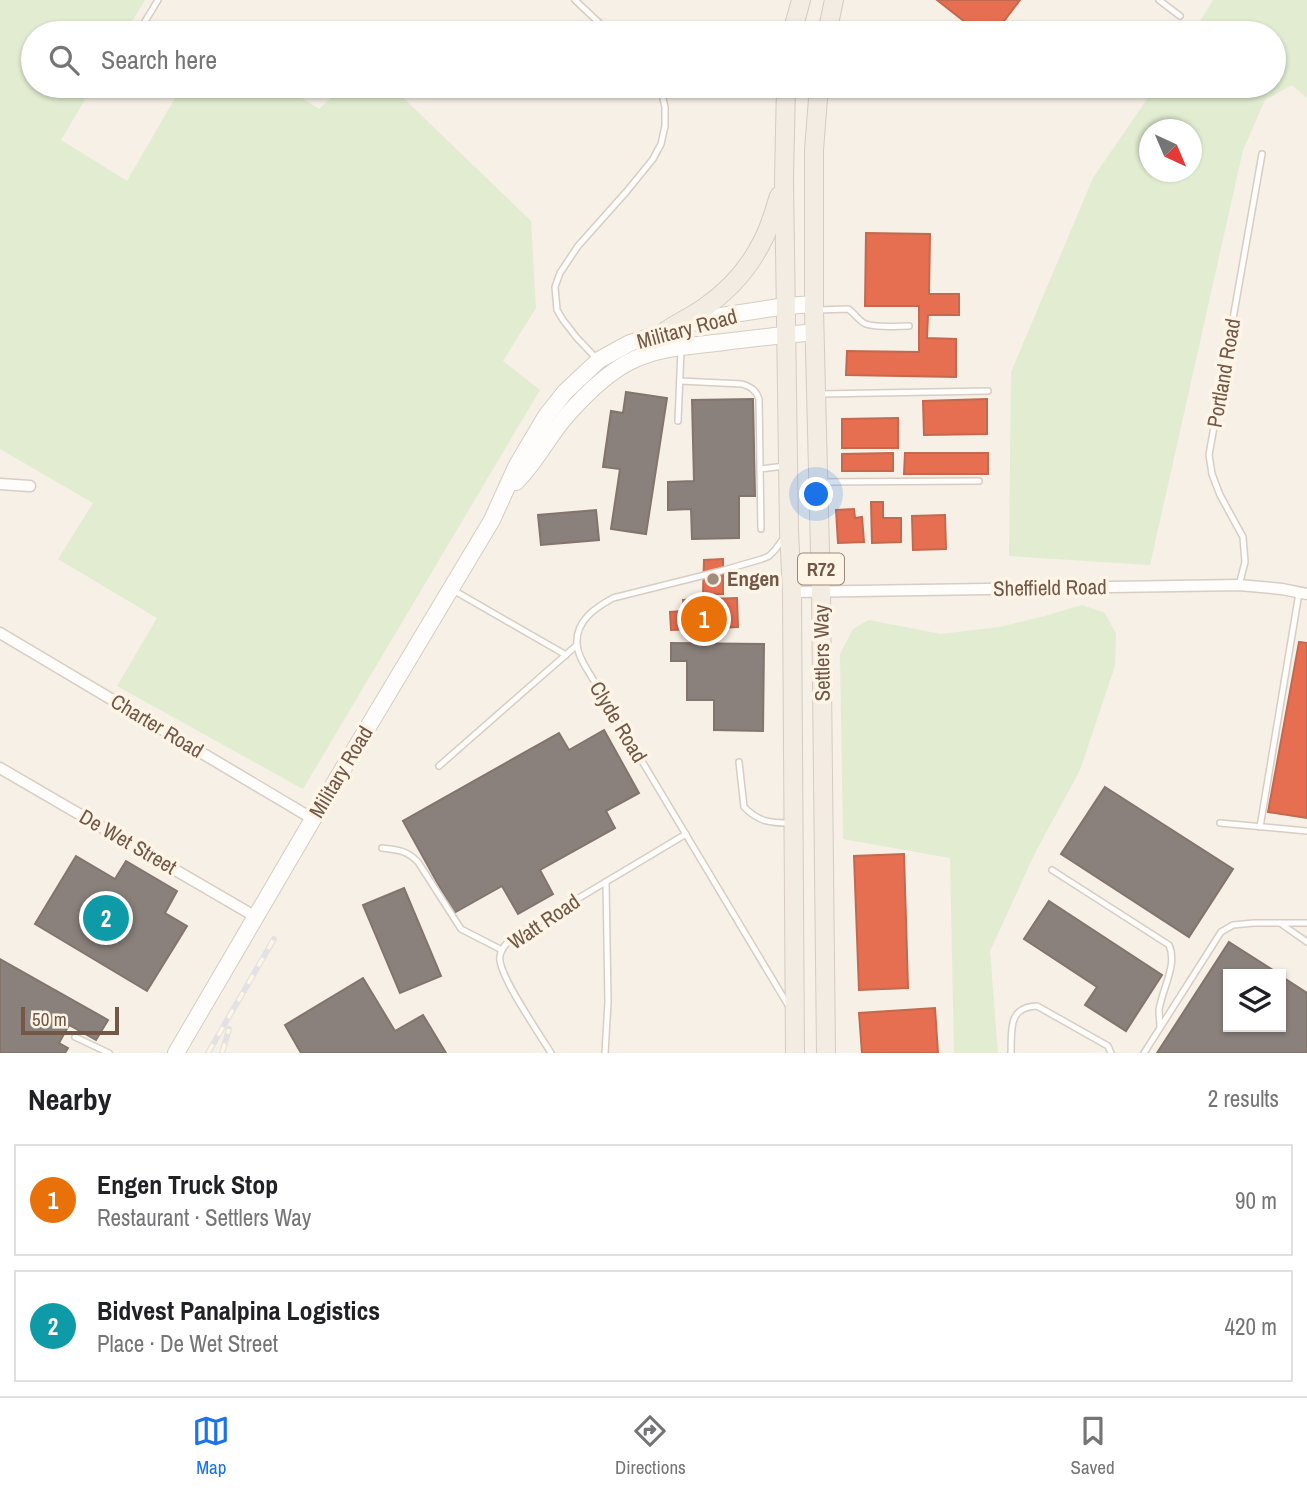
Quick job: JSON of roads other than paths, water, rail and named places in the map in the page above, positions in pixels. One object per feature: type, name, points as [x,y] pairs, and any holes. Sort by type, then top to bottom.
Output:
[{"type":"main road","points":[[795,21],[801,0]]},
{"type":"main road","points":[[830,21],[834,0]]},
{"type":"main road","name":"Settlers Way","points":[[786,98],[784,179],[792,592],[796,1053]]},
{"type":"main road","name":"Settlers Way","points":[[818,98],[814,150],[814,307],[821,591],[826,1053]]},
{"type":"main road","points":[[663,333],[677,322],[704,309],[747,267],[764,240],[784,179]]},
{"type":"street","name":"Military Road","points":[[176,1053],[492,520],[516,467],[546,416],[565,392],[599,360],[630,343],[708,318],[786,306],[814,307]]},
{"type":"street","name":"Military Road","points":[[506,491],[527,470],[566,416],[587,394],[628,363],[647,354],[682,347],[815,332]]},
{"type":"street","points":[[0,484],[30,486]]},
{"type":"street","name":"Sheffield Road","points":[[792,592],[1239,585],[1303,593]]},
{"type":"street","name":"Charter Road","points":[[0,633],[313,819]]},
{"type":"street","name":"De Wet Street","points":[[0,768],[256,917]]},
{"type":"lane","points":[[145,21],[158,0]]},
{"type":"lane","points":[[575,0],[597,21]]},
{"type":"lane","points":[[1158,0],[1180,16]]},
{"type":"lane","points":[[612,373],[576,338],[563,320],[557,310],[555,287],[560,273],[578,246],[627,191],[662,144],[665,126],[663,98]]},
{"type":"lane","name":"Portland Road","points":[[1239,585],[1245,562],[1243,537],[1220,495],[1212,474],[1209,455],[1262,154]]},
{"type":"lane","points":[[814,307],[852,310],[867,324],[909,326]]},
{"type":"lane","points":[[678,421],[682,347]]},
{"type":"lane","points":[[680,381],[742,384],[757,392],[761,529]]},
{"type":"lane","points":[[816,394],[988,391]]},
{"type":"lane","points":[[760,469],[788,465]]},
{"type":"lane","points":[[818,482],[979,481]]},
{"type":"lane","points":[[439,766],[577,645],[579,629],[586,617],[601,605],[613,598],[762,559],[775,551],[789,531]]},
{"type":"lane","points":[[451,588],[566,654]]},
{"type":"lane","points":[[1260,827],[1303,593]]},
{"type":"lane","name":"Clyde Road","points":[[577,645],[580,658],[590,676],[795,1017]]},
{"type":"lane","points":[[739,762],[744,807],[754,816],[771,823],[793,823]]},
{"type":"lane","points":[[1220,822],[1307,831]]},
{"type":"lane","name":"Watt Road","points":[[551,1053],[504,976],[499,960],[502,950],[512,938],[686,834]]},
{"type":"lane","points":[[382,848],[406,852],[412,856],[461,929],[502,950]]},
{"type":"lane","points":[[1052,870],[1169,945],[1172,953],[1159,1011],[1160,1027]]},
{"type":"lane","points":[[605,1053],[608,1002],[606,882]]},
{"type":"lane","points":[[1280,923],[1307,942]]},
{"type":"lane","points":[[1144,1053],[1221,932],[1233,925],[1307,923]]},
{"type":"lane","points":[[1011,1053],[1013,1018],[1027,1006],[1037,1006],[1108,1046],[1111,1053]]},
{"type":"lane","points":[[75,1037],[109,1053]]},
{"type":"railway","points":[[208,1053],[274,939]]},
{"type":"railway","points":[[222,1053],[229,1029]]},
{"type":"place","name":"Engen","points":[[713,579]]},
{"type":"place","name":"Engen Truck Stop","points":[[704,619]]},
{"type":"place","name":"Bidvest Panalpina Logistics","points":[[106,918]]}]
